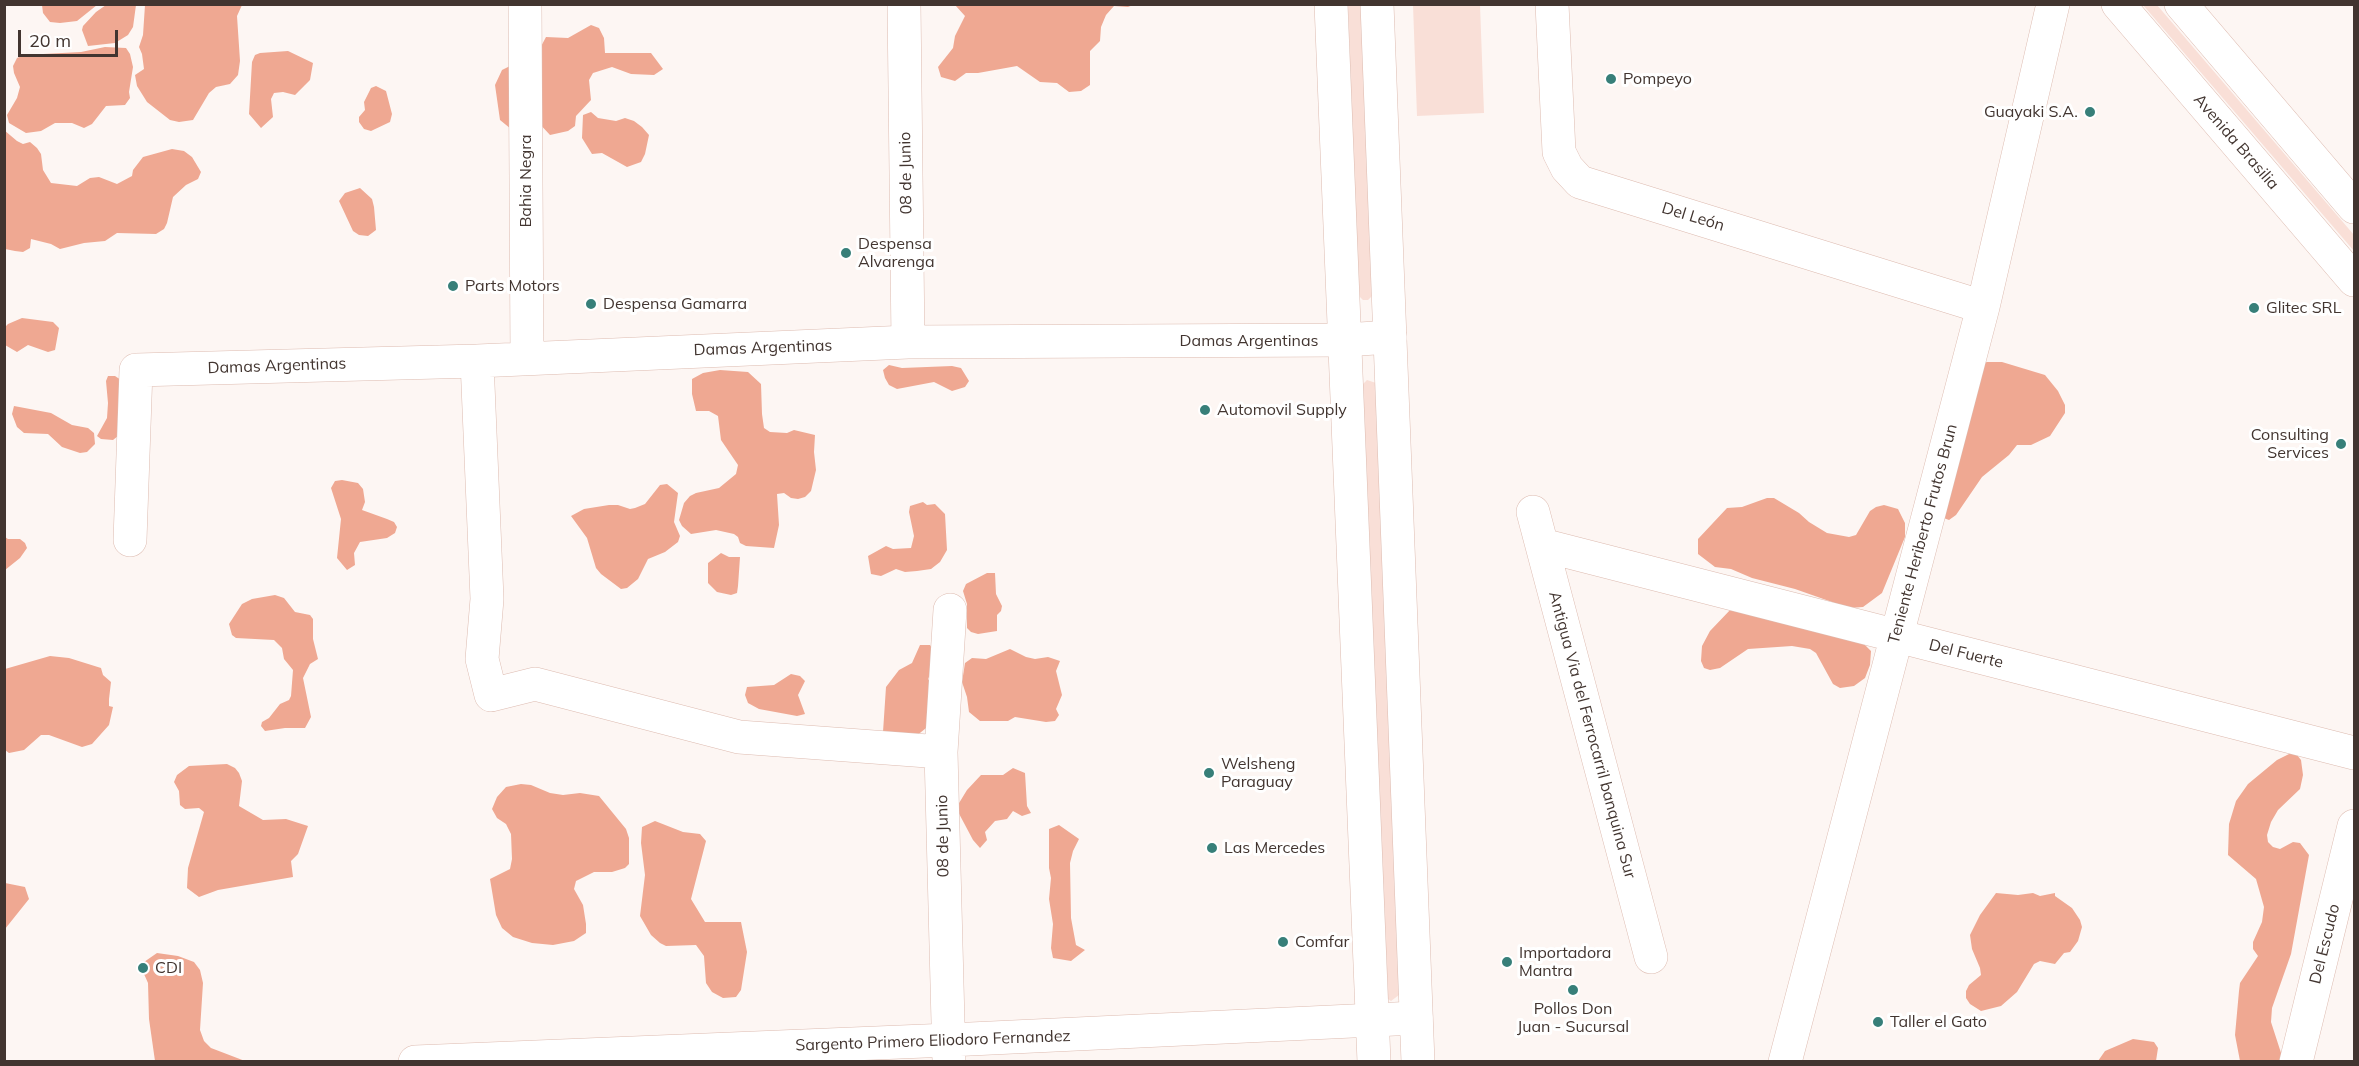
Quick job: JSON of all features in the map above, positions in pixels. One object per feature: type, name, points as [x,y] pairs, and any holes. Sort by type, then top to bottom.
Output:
[{"type":"main road","name":"Bahia Negra","points":[[525,4],[527,358]]},
{"type":"main road","name":"08 de Junio","points":[[904,4],[909,342]]},
{"type":"main road","points":[[1331,4],[1374,1062]]},
{"type":"main road","points":[[1377,4],[1418,1062]]},
{"type":"main road","name":"Del León","points":[[1552,4],[1559,152],[1567,168],[1580,182],[1983,307]]},
{"type":"main road","name":"Teniente Heriberto Frutos Brun","points":[[1785,1062],[1983,307],[2053,4]]},
{"type":"main road","name":"Avenida Brasilia","points":[[2118,4],[2355,280]]},
{"type":"main road","points":[[2181,4],[2355,207]]},
{"type":"main road","name":"Damas Argentinas","points":[[130,540],[136,370],[477,361],[909,342],[1390,338]]},
{"type":"main road","points":[[477,361],[487,599],[482,659],[491,695],[535,684],[739,737],[941,752]]},
{"type":"main road","name":"Antigua Via del Ferrocarril banquina Sur","points":[[1533,512],[1651,957]]},
{"type":"main road","name":"Del Fuerte","points":[[1542,545],[2355,753]]},
{"type":"main road","name":"08 de Junio","points":[[949,1051],[941,752],[950,610]]},
{"type":"main road","name":"Del Escudo","points":[[2296,1062],[2355,826]]},
{"type":"main road","name":"Sargento Primero Eliodoro Fernandez","points":[[415,1062],[949,1051],[1416,1018]]},
{"type":"shaded area","points":[[42,5],[97,5],[77,21],[60,23],[50,22],[43,13]]},
{"type":"shaded area","points":[[106,5],[136,5],[133,27],[128,35],[115,43],[88,46],[82,30],[83,26]]},
{"type":"shaded area","points":[[145,5],[242,5],[237,16],[240,61],[238,75],[230,84],[216,87],[209,93],[193,120],[179,122],[170,120],[147,102],[137,86],[135,75],[144,69],[139,47],[143,35]]},
{"type":"shaded area","points":[[955,5],[1133,5],[1114,6],[1106,15],[1101,27],[1100,41],[1090,51],[1090,85],[1081,91],[1069,92],[1057,83],[1040,82],[1017,66],[966,73],[955,81],[941,77],[938,67],[953,48],[955,36],[965,16]]},
{"type":"shaded area","points":[[1348,5],[1362,5],[1373,295],[1368,300],[1363,300],[1358,295]]},
{"type":"shaded area","points":[[1413,5],[1480,5],[1484,113],[1417,116]]},
{"type":"shaded area","points":[[2143,5],[2157,5],[2354,235],[2354,251]]},
{"type":"shaded area","points":[[591,25],[599,28],[604,38],[605,53],[651,53],[663,69],[654,75],[631,74],[612,67],[593,73],[589,80],[591,100],[576,116],[575,126],[568,131],[550,135],[537,121],[537,54],[546,37],[568,38]]},
{"type":"shaded area","points":[[105,47],[126,48],[130,54],[133,67],[130,98],[125,105],[106,106],[92,124],[84,128],[72,123],[55,123],[41,131],[26,133],[9,123],[7,115],[17,98],[20,87],[13,66],[17,58],[24,55],[81,52]]},
{"type":"shaded area","points":[[288,51],[313,63],[310,80],[295,95],[283,92],[274,93],[271,99],[273,117],[261,128],[249,114],[252,62],[255,55],[260,53]]},
{"type":"shaded area","points":[[510,66],[511,129],[500,120],[495,85],[502,70]]},
{"type":"shaded area","points":[[376,86],[386,91],[392,114],[390,122],[371,131],[364,129],[359,122],[359,117],[365,110],[364,102],[371,88]]},
{"type":"shaded area","points":[[591,112],[598,118],[616,121],[625,118],[642,127],[649,135],[641,162],[627,167],[602,153],[592,154],[582,138],[583,115]]},
{"type":"shaded area","points":[[4,130],[17,141],[23,144],[30,142],[37,148],[41,154],[43,170],[51,183],[77,186],[90,178],[99,177],[117,184],[132,176],[133,170],[143,157],[172,149],[184,151],[192,157],[201,172],[198,179],[186,185],[173,197],[167,223],[164,229],[156,234],[117,233],[105,241],[60,249],[31,239],[30,248],[23,252],[5,249]]},
{"type":"shaded area","points":[[360,188],[372,199],[374,207],[376,230],[368,236],[359,235],[353,231],[339,201],[345,193]]},
{"type":"shaded area","points":[[22,318],[53,322],[59,328],[55,350],[48,352],[28,345],[17,352],[5,345],[5,327]]},
{"type":"shaded area","points":[[2002,362],[2045,375],[2058,391],[2065,405],[2065,413],[2050,436],[2031,445],[2017,445],[2009,455],[1982,477],[1956,515],[1949,520],[1941,517],[1981,364]]},
{"type":"shaded area","points":[[889,365],[902,368],[952,366],[961,368],[969,381],[965,387],[952,391],[934,382],[897,389],[889,385],[885,378],[883,370]]},
{"type":"shaded area","points":[[720,370],[748,372],[761,384],[764,428],[770,432],[787,433],[794,430],[815,435],[816,470],[811,491],[805,497],[798,499],[791,498],[784,493],[777,494],[779,525],[774,548],[746,546],[740,543],[734,534],[716,530],[691,534],[679,520],[684,503],[690,496],[719,488],[736,474],[738,465],[721,440],[718,416],[709,411],[696,411],[692,394],[692,379],[703,373]]},
{"type":"shaded area","points":[[108,376],[115,376],[121,380],[123,432],[113,440],[101,439],[97,436],[107,418],[106,381]]},
{"type":"shaded area","points":[[1367,380],[1376,383],[1399,995],[1391,1001],[1388,999],[1362,385]]},
{"type":"shaded area","points":[[14,406],[51,413],[72,425],[88,428],[94,433],[95,444],[87,452],[80,453],[62,447],[48,434],[24,433],[17,427],[12,414]]},
{"type":"shaded area","points":[[335,481],[358,483],[363,489],[365,502],[362,510],[394,522],[397,527],[395,533],[387,538],[360,542],[354,553],[355,565],[347,570],[337,558],[341,519],[331,488]]},
{"type":"shaded area","points":[[667,484],[678,493],[674,522],[680,536],[678,542],[665,552],[648,559],[638,579],[627,588],[621,589],[596,568],[587,538],[571,516],[584,509],[609,505],[635,508],[645,504],[660,485]]},
{"type":"shaded area","points":[[1767,498],[1774,498],[1827,533],[1849,537],[1856,535],[1870,511],[1876,507],[1884,505],[1898,509],[1905,523],[1905,537],[1882,593],[1863,607],[1849,608],[1795,589],[1752,578],[1731,569],[1715,567],[1698,554],[1698,539],[1727,508],[1742,507]]},
{"type":"shaded area","points":[[923,502],[927,505],[935,504],[945,514],[947,550],[940,562],[931,569],[905,572],[896,569],[881,576],[871,574],[868,556],[886,546],[893,549],[911,548],[914,536],[910,506]]},
{"type":"shaded area","points":[[5,537],[20,539],[27,548],[20,558],[5,570]]},
{"type":"shaded area","points":[[721,553],[729,557],[740,557],[737,593],[731,595],[717,592],[708,583],[708,563]]},
{"type":"shaded area","points":[[987,573],[995,573],[996,594],[1002,606],[997,615],[997,631],[978,634],[967,628],[967,604],[963,591],[966,584]]},
{"type":"shaded area","points":[[275,595],[284,598],[295,612],[310,615],[313,619],[313,639],[318,659],[310,664],[303,678],[311,717],[305,728],[265,731],[261,726],[262,722],[291,696],[293,670],[284,659],[282,648],[274,640],[236,638],[232,635],[229,624],[242,604],[252,599]]},
{"type":"shaded area","points":[[1731,609],[1861,641],[1871,651],[1870,665],[1865,678],[1854,686],[1840,688],[1833,684],[1816,653],[1810,649],[1792,646],[1748,649],[1720,668],[1710,670],[1704,668],[1701,661],[1702,646],[1710,631]]},
{"type":"shaded area","points":[[920,645],[930,645],[933,650],[928,679],[936,690],[931,724],[915,737],[883,732],[886,687],[899,670],[912,663]]},
{"type":"shaded area","points":[[1010,649],[1026,657],[1035,659],[1048,657],[1060,661],[1056,671],[1062,695],[1056,709],[1059,715],[1055,721],[1046,722],[1015,717],[1008,721],[980,721],[969,712],[962,682],[965,663],[972,658],[986,659]]},
{"type":"shaded area","points":[[50,656],[69,658],[101,668],[103,675],[111,682],[109,706],[113,707],[109,725],[92,744],[82,747],[49,735],[41,735],[24,750],[9,753],[5,750],[5,669]]},
{"type":"shaded area","points":[[791,674],[800,676],[805,681],[798,695],[805,714],[797,716],[759,709],[748,703],[745,695],[747,687],[774,685]]},
{"type":"shaded area","points":[[2291,753],[2297,755],[2301,760],[2303,775],[2300,789],[2278,810],[2267,835],[2268,842],[2273,847],[2280,849],[2293,842],[2300,843],[2309,855],[2291,954],[2272,1008],[2271,1022],[2282,1061],[2240,1061],[2235,1035],[2240,983],[2258,956],[2253,949],[2253,942],[2262,922],[2264,907],[2256,879],[2228,855],[2229,824],[2236,801],[2248,784],[2277,760]]},
{"type":"shaded area","points":[[227,764],[235,768],[242,781],[239,806],[263,820],[286,819],[308,826],[298,854],[291,861],[293,877],[218,890],[199,897],[187,888],[188,868],[204,812],[199,808],[185,809],[180,805],[179,791],[174,782],[177,775],[189,766]]},
{"type":"shaded area","points":[[1013,768],[1025,773],[1027,806],[1031,813],[1022,816],[1013,811],[1007,819],[995,821],[985,832],[987,840],[980,848],[973,840],[956,808],[967,790],[981,775],[1003,775]]},
{"type":"shaded area","points":[[521,784],[563,795],[580,793],[599,796],[626,829],[629,838],[629,864],[625,868],[612,872],[594,872],[576,881],[574,889],[583,905],[586,933],[574,941],[553,945],[532,943],[513,937],[502,928],[496,915],[490,879],[510,869],[512,859],[511,834],[506,824],[497,818],[492,809],[497,797],[506,787]]},
{"type":"shaded area","points":[[655,821],[683,832],[700,834],[706,841],[691,899],[705,922],[741,922],[747,952],[741,990],[736,997],[723,998],[712,992],[706,983],[704,956],[696,945],[666,946],[660,943],[651,935],[640,916],[645,875],[641,843],[642,827]]},
{"type":"shaded area","points":[[1059,825],[1079,839],[1070,863],[1071,918],[1076,945],[1085,950],[1071,961],[1053,958],[1051,948],[1053,924],[1049,899],[1051,878],[1049,829]]},
{"type":"shaded area","points":[[5,883],[25,887],[29,899],[5,929]]},
{"type":"shaded area","points":[[1996,893],[2018,895],[2033,893],[2040,896],[2055,893],[2055,896],[2072,908],[2082,927],[2078,941],[2070,952],[2064,953],[2055,964],[2040,961],[2034,964],[2017,992],[2001,1006],[1981,1011],[1970,1004],[1966,998],[1969,985],[1981,975],[1970,935],[1980,915]]},
{"type":"shaded area","points":[[157,953],[178,956],[194,962],[200,970],[203,983],[200,1030],[204,1041],[211,1048],[245,1061],[155,1061],[144,962]]},
{"type":"shaded area","points":[[2133,1039],[2154,1042],[2158,1048],[2156,1061],[2098,1061],[2105,1051]]},
{"type":"place","name":"Pompeyo","points":[[1611,79]]},
{"type":"place","name":"Guayaki S.A.","points":[[2090,112]]},
{"type":"place","name":"Despensa Alvarenga","points":[[846,253]]},
{"type":"place","name":"Parts Motors","points":[[453,286]]},
{"type":"place","name":"Despensa Gamarra","points":[[591,304]]},
{"type":"place","name":"Glitec SRL","points":[[2254,308]]},
{"type":"place","name":"Automovil Supply","points":[[1205,410]]},
{"type":"place","name":"Consulting Services","points":[[2341,444]]},
{"type":"place","name":"Welsheng Paraguay","points":[[1209,773]]},
{"type":"place","name":"Las Mercedes","points":[[1212,848]]},
{"type":"place","name":"Comfar","points":[[1283,942]]},
{"type":"place","name":"Importadora Mantra","points":[[1507,962]]},
{"type":"place","name":"CDI","points":[[143,968]]},
{"type":"place","name":"Pollos Don Juan - Sucursal","points":[[1573,990]]},
{"type":"place","name":"Taller el Gato","points":[[1878,1022]]}]
